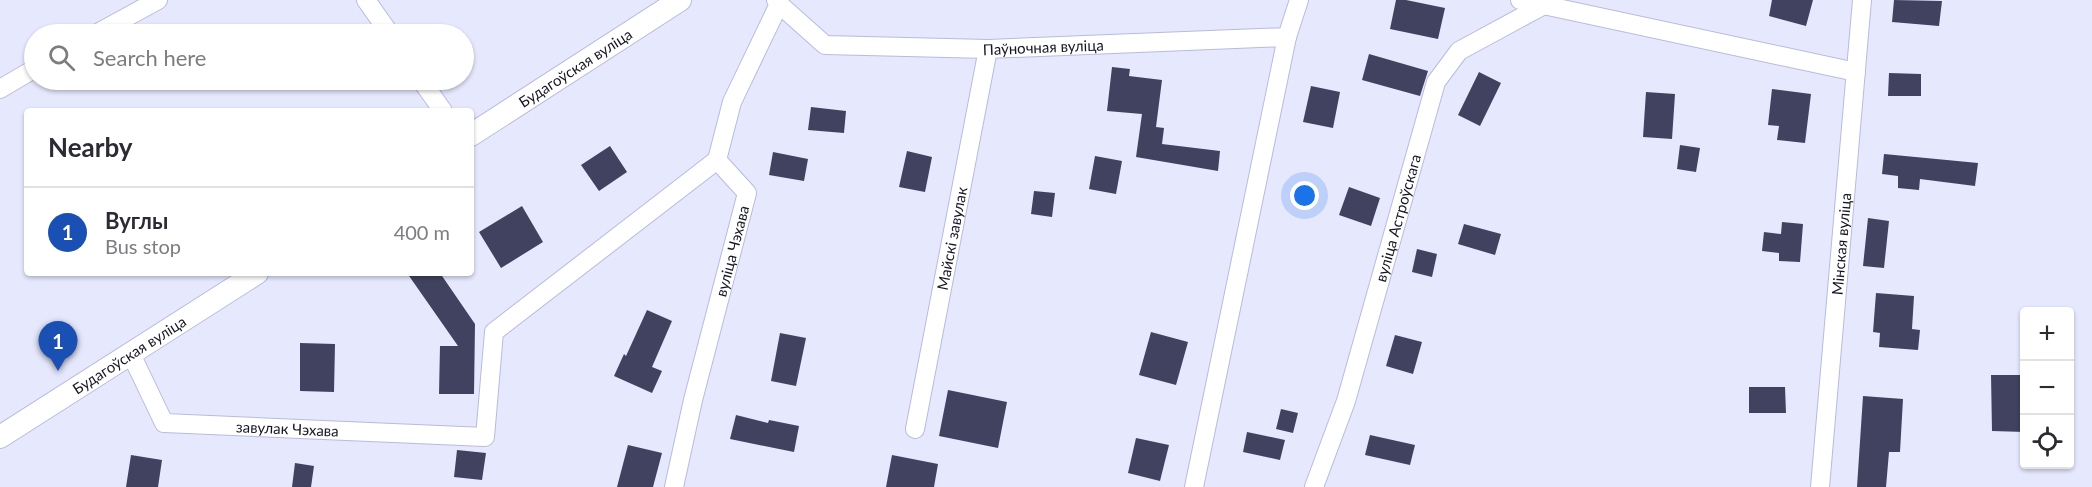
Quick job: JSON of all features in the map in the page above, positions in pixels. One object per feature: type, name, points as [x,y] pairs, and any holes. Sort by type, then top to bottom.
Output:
[{"type":"street","points":[[114,24],[158,0]]},
{"type":"street","points":[[366,0],[383,24]]},
{"type":"street","name":"Будагоўская вуліца","points":[[474,133],[680,0]]},
{"type":"street","points":[[1194,487],[1287,37],[1299,0]]},
{"type":"street","points":[[1520,0],[1545,3],[1856,72]]},
{"type":"street","name":"Мінская вуліца","points":[[1820,487],[1862,0]]},
{"type":"street","points":[[717,160],[732,102],[777,2]]},
{"type":"street","name":"Паўночная вуліца","points":[[777,2],[825,45],[988,49],[1287,37]]},
{"type":"street","name":"вуліца Астроўскага","points":[[1314,487],[1346,401],[1436,82],[1459,51],[1545,3]]},
{"type":"street","name":"Майскі завулак","points":[[915,429],[988,49]]},
{"type":"street","points":[[2,82],[24,73]]},
{"type":"street","points":[[428,90],[441,108]]},
{"type":"street","name":"завулак Чэхава","points":[[131,354],[164,423],[485,437],[494,332],[717,160]]},
{"type":"street","name":"вуліца Чэхава","points":[[674,487],[693,400],[747,193],[717,160]]},
{"type":"street","name":"Будагоўская вуліца","points":[[0,437],[252,276]]},
{"type":"building","points":[[1396,0],[1445,8],[1438,39],[1390,29]]},
{"type":"building","points":[[1772,0],[1813,0],[1806,26],[1769,16]]},
{"type":"building","points":[[1894,0],[1942,1],[1939,26],[1892,22]]},
{"type":"building","points":[[1369,54],[1428,71],[1420,96],[1362,80]]},
{"type":"building","points":[[1112,67],[1130,69],[1129,76],[1162,80],[1156,127],[1164,128],[1162,144],[1220,151],[1218,171],[1136,157],[1142,114],[1107,111]]},
{"type":"building","points":[[1479,72],[1501,83],[1480,126],[1458,115]]},
{"type":"building","points":[[1889,73],[1921,74],[1921,96],[1888,96]]},
{"type":"building","points":[[1311,86],[1340,92],[1333,128],[1303,122]]},
{"type":"building","points":[[1772,89],[1811,94],[1805,143],[1777,140],[1779,126],[1768,125]]},
{"type":"building","points":[[1646,92],[1675,94],[1672,139],[1643,137]]},
{"type":"building","points":[[811,107],[846,111],[844,133],[808,130]]},
{"type":"building","points":[[1680,145],[1700,148],[1696,172],[1677,169]]},
{"type":"building","points":[[610,146],[627,172],[599,191],[581,165]]},
{"type":"building","points":[[907,151],[932,157],[925,192],[899,187]]},
{"type":"building","points":[[773,152],[808,159],[804,181],[769,175]]},
{"type":"building","points":[[1884,154],[1978,163],[1975,186],[1920,179],[1919,190],[1898,188],[1898,176],[1882,174]]},
{"type":"building","points":[[1095,156],[1122,161],[1116,194],[1089,189]]},
{"type":"building","points":[[1349,187],[1380,198],[1371,226],[1339,215]]},
{"type":"building","points":[[1034,191],[1055,193],[1052,217],[1031,214]]},
{"type":"building","points":[[522,206],[543,242],[501,268],[479,232]]},
{"type":"building","points":[[1868,218],[1889,221],[1884,268],[1863,266]]},
{"type":"building","points":[[1782,222],[1803,224],[1800,262],[1779,261],[1779,253],[1762,251],[1764,232],[1781,234]]},
{"type":"building","points":[[1464,224],[1501,234],[1495,255],[1458,244]]},
{"type":"building","points":[[1417,249],[1437,254],[1432,277],[1412,272]]},
{"type":"building","points":[[409,276],[442,276],[475,324],[474,394],[439,394],[440,346],[458,346]]},
{"type":"building","points":[[1876,293],[1914,296],[1912,329],[1920,330],[1918,350],[1879,347],[1880,333],[1873,332]]},
{"type":"building","points":[[647,310],[672,321],[652,367],[662,371],[652,393],[614,376]]},
{"type":"building","points":[[1151,332],[1188,342],[1176,385],[1139,375]]},
{"type":"building","points":[[780,333],[806,338],[796,386],[771,381]]},
{"type":"building","points":[[1395,335],[1422,342],[1413,374],[1386,366]]},
{"type":"building","points":[[300,343],[335,344],[334,392],[300,391]]},
{"type":"building","points":[[1991,375],[2020,375],[2020,432],[1992,431]]},
{"type":"building","points":[[1749,387],[1785,387],[1786,413],[1749,413]]},
{"type":"building","points":[[948,390],[1007,402],[998,448],[939,436]]},
{"type":"building","points":[[1863,396],[1903,399],[1900,452],[1889,452],[1886,487],[1857,487]]},
{"type":"building","points":[[1281,409],[1298,413],[1293,433],[1276,429]]},
{"type":"building","points":[[736,415],[768,423],[769,420],[799,426],[794,452],[730,439]]},
{"type":"building","points":[[1247,432],[1285,440],[1280,460],[1243,452]]},
{"type":"building","points":[[1370,435],[1415,445],[1410,465],[1365,455]]},
{"type":"building","points":[[1136,438],[1169,445],[1160,481],[1128,473]]},
{"type":"building","points":[[628,445],[662,453],[653,487],[617,487]]},
{"type":"building","points":[[457,450],[486,453],[482,480],[454,477]]},
{"type":"building","points":[[131,455],[162,460],[158,487],[126,487]]},
{"type":"building","points":[[892,455],[938,464],[934,487],[886,487]]},
{"type":"building","points":[[295,463],[314,466],[311,487],[292,487]]},
{"type":"place","name":"Вуглы","points":[[58,371]]}]
